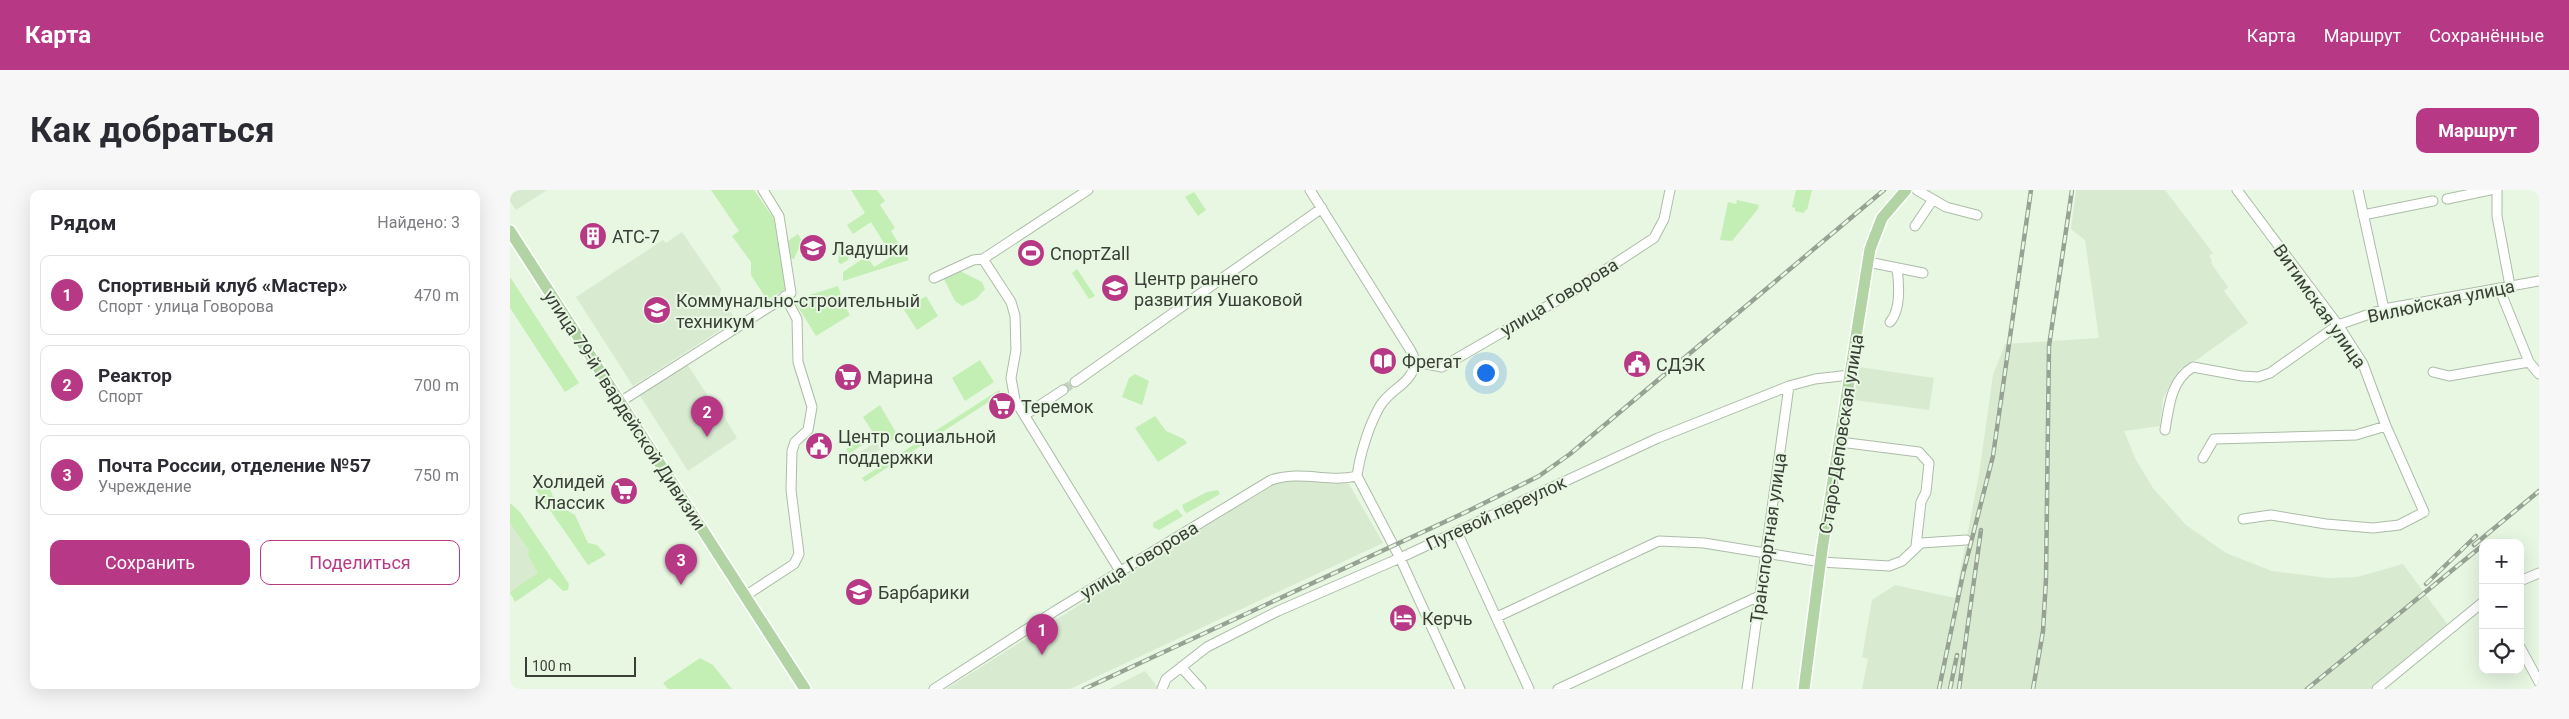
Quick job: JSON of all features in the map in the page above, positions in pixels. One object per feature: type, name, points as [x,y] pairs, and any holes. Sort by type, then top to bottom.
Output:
[{"type":"main road","name":"Старо-Деповская улица","points":[[1804,689],[1821,562],[1870,249],[1882,218],[1906,190]]},
{"type":"main road","name":"улица 79-й Гвардейской Дивизии","points":[[510,231],[805,689]]},
{"type":"street","points":[[620,402],[791,293],[779,216],[763,190]]},
{"type":"street","points":[[934,278],[973,260],[983,259],[1088,190]]},
{"type":"street","points":[[1310,190],[1411,351],[1416,362],[1413,375],[1381,406],[1368,437],[1357,476],[1400,558],[1460,689]]},
{"type":"street","name":"улица Говорова","points":[[1416,362],[1442,367],[1570,293],[1654,238],[1664,219],[1670,190]]},
{"type":"street","points":[[1917,190],[1946,208],[1977,215]]},
{"type":"street","name":"Витимская улица","points":[[2237,190],[2338,325],[2363,364],[2386,426],[2424,512],[2399,525],[2372,528],[2326,524],[2271,515],[2243,519]]},
{"type":"street","points":[[2358,190],[2384,309]]},
{"type":"street","points":[[2447,199],[2490,190]]},
{"type":"street","points":[[2497,190],[2497,216],[2510,286]]},
{"type":"street","points":[[1915,226],[1932,201]]},
{"type":"street","points":[[2363,215],[2433,201]]},
{"type":"street","points":[[1075,382],[1126,344],[1322,208]]},
{"type":"street","points":[[983,259],[1011,302],[1015,316],[1016,350],[1011,378],[1015,400],[1120,571]]},
{"type":"street","points":[[1868,262],[1923,273]]},
{"type":"street","points":[[1890,322],[1893,318],[1898,298],[1897,268]]},
{"type":"street","name":"Вилюйская улица","points":[[2165,430],[2170,398],[2183,373],[2193,367],[2258,377],[2270,373],[2338,325],[2384,309],[2539,281]]},
{"type":"street","points":[[2499,288],[2529,362],[2539,374]]},
{"type":"street","points":[[745,596],[794,564],[799,554],[791,490],[792,451],[795,442],[808,430],[812,407],[798,362],[797,319],[785,296]]},
{"type":"street","points":[[2433,372],[2449,376],[2529,362]]},
{"type":"street","name":"Путевой переулок","points":[[1162,689],[1166,679],[1206,646],[1278,611],[1400,558],[1658,438],[1789,386],[1815,378],[1850,376]]},
{"type":"street","name":"Транспортная улица","points":[[1747,689],[1789,386]]},
{"type":"street","points":[[1025,415],[1063,390]]},
{"type":"street","points":[[2203,458],[2214,439],[2356,435],[2386,426]]},
{"type":"street","points":[[1840,442],[1919,452],[1929,463],[1926,492],[1921,502],[1916,546]]},
{"type":"street","name":"улица Говорова","points":[[934,689],[1120,571],[1271,480],[1295,474],[1347,478],[1357,476]]},
{"type":"street","points":[[1457,532],[1529,689]]},
{"type":"street","points":[[1497,617],[1659,541],[1704,543],[1821,562],[1889,566],[1902,561],[1916,546],[1921,544],[1966,540]]},
{"type":"street","points":[[2524,579],[2539,573]]},
{"type":"street","points":[[1558,689],[1760,596]]},
{"type":"street","points":[[2377,689],[2479,605]]},
{"type":"street","points":[[2524,654],[2539,682]]},
{"type":"street","points":[[1181,666],[1201,689]]},
{"type":"shaded area","points":[[510,190],[547,190],[516,210],[510,201]]},
{"type":"shaded area","points":[[2076,190],[2165,190],[2213,253],[2209,256],[2212,261],[2211,263],[2228,287],[2224,291],[2248,323],[2198,359],[2180,369],[2163,398],[2160,426],[2124,431],[2136,460],[2153,488],[2186,525],[2226,553],[2272,571],[2328,578],[2357,577],[2403,564],[2448,625],[2371,689],[1862,689],[1868,659],[1862,657],[1872,600],[1895,585],[1955,598],[1979,474],[1993,375],[2005,344],[2099,338],[2085,240],[2071,229]]},
{"type":"shaded area","name":"Коммунально-строительный техникум","points":[[682,232],[721,289],[720,296],[736,320],[633,386],[576,297],[663,240],[666,243]]},
{"type":"shaded area","points":[[687,364],[710,399],[713,398],[737,438],[688,471],[639,394]]},
{"type":"shaded area","points":[[1859,367],[1934,378],[1929,410],[1854,400]]},
{"type":"shaded area","points":[[876,442],[881,449],[858,464],[853,457]]},
{"type":"shaded area","points":[[1296,479],[1349,484],[1383,543],[1070,689],[946,689],[1119,580],[1136,567],[1274,484]]},
{"type":"shaded area","points":[[510,515],[547,572],[510,596]]},
{"type":"shaded area","points":[[1145,671],[1159,689],[1109,689]]},
{"type":"green space","points":[[711,190],[754,190],[774,219],[786,289],[767,300],[751,275],[751,262],[732,236],[739,231]]},
{"type":"green space","points":[[851,190],[877,190],[885,201],[880,205],[895,228],[891,231],[909,260],[843,281],[843,272],[867,256],[874,267],[892,256],[871,222],[853,234],[847,225],[865,213]]},
{"type":"green space","points":[[1796,190],[1812,190],[1807,210],[1804,213],[1795,211],[1795,208],[1792,207]]},
{"type":"green space","points":[[1194,192],[1206,210],[1198,216],[1185,197]]},
{"type":"green space","points":[[1737,200],[1759,205],[1758,209],[1732,241],[1720,240],[1728,202],[1736,204]]},
{"type":"green space","points":[[798,234],[802,241],[794,259],[789,258],[786,242]]},
{"type":"green space","points":[[840,241],[850,252],[848,260],[841,264],[838,262]]},
{"type":"green space","points":[[1077,269],[1095,296],[1089,299],[1072,273]]},
{"type":"green space","points":[[960,271],[982,282],[985,289],[976,299],[962,306],[955,301],[944,279],[945,276]]},
{"type":"green space","points":[[510,277],[579,383],[565,392],[510,308]]},
{"type":"green space","points":[[838,286],[844,305],[850,315],[816,336],[795,302],[797,299]]},
{"type":"green space","points":[[926,296],[938,316],[917,330],[904,310]]},
{"type":"green space","points":[[980,360],[994,382],[965,401],[952,378]]},
{"type":"green space","points":[[1135,374],[1149,381],[1142,405],[1122,397],[1129,378]]},
{"type":"green space","points":[[999,390],[1001,394],[865,482],[862,478]]},
{"type":"green space","points":[[880,405],[898,436],[882,447],[863,417]]},
{"type":"green space","points":[[1155,416],[1166,431],[1184,439],[1187,443],[1158,462],[1135,428]]},
{"type":"green space","points":[[868,434],[871,439],[849,454],[846,449]]},
{"type":"green space","points":[[548,484],[556,504],[575,515],[588,543],[597,545],[606,555],[588,565],[536,490]]},
{"type":"green space","points":[[1218,490],[1220,494],[1187,513],[1185,512],[1182,505],[1207,492]]},
{"type":"green space","points":[[510,503],[520,512],[569,584],[568,590],[563,591],[550,578],[515,602],[510,592],[538,573],[528,555],[529,550],[510,523]]},
{"type":"green space","points":[[1177,509],[1183,516],[1159,530],[1153,527],[1153,523]]},
{"type":"green space","points":[[700,658],[713,665],[732,689],[668,689],[663,683]]},
{"type":"tunnel","points":[[1063,390],[1075,382]]},
{"type":"railway","points":[[1084,689],[1466,512],[1539,476],[1570,454],[1884,190]]},
{"type":"railway","points":[[1939,689],[1963,574],[1993,456],[2031,190]]},
{"type":"railway","points":[[2033,689],[2043,631],[2046,579],[2049,346],[2072,190]]},
{"type":"railway","points":[[2474,545],[2539,491]]},
{"type":"railway","points":[[1959,689],[1981,530]]},
{"type":"railway","points":[[2426,584],[2476,536]]},
{"type":"railway","points":[[2307,689],[2479,548]]},
{"type":"railway","points":[[1950,689],[1957,655]]},
{"type":"place","name":"АТС-7","points":[[593,236]]},
{"type":"place","name":"Ладушки","points":[[813,248]]},
{"type":"place","name":"СпортZall","points":[[1031,253]]},
{"type":"place","name":"Центр раннего развития Ушаковой","points":[[1115,288]]},
{"type":"place","name":"Коммунально-строительный техникум","points":[[657,310]]},
{"type":"place","name":"Фрегат","points":[[1383,361]]},
{"type":"place","name":"СДЭК","points":[[1637,364]]},
{"type":"place","name":"Марина","points":[[848,377]]},
{"type":"place","name":"Теремок","points":[[1002,406]]},
{"type":"place","name":"Реактор","points":[[707,437]]},
{"type":"place","name":"Центр социальной поддержки","points":[[819,446]]},
{"type":"place","name":"Холидей Классик","points":[[624,491]]},
{"type":"place","name":"Почта России, отделение №57","points":[[681,585]]},
{"type":"place","name":"Барбарики","points":[[859,592]]},
{"type":"place","name":"Керчь","points":[[1403,618]]},
{"type":"place","name":"Спортивный клуб «Мастер»","points":[[1042,655]]}]
